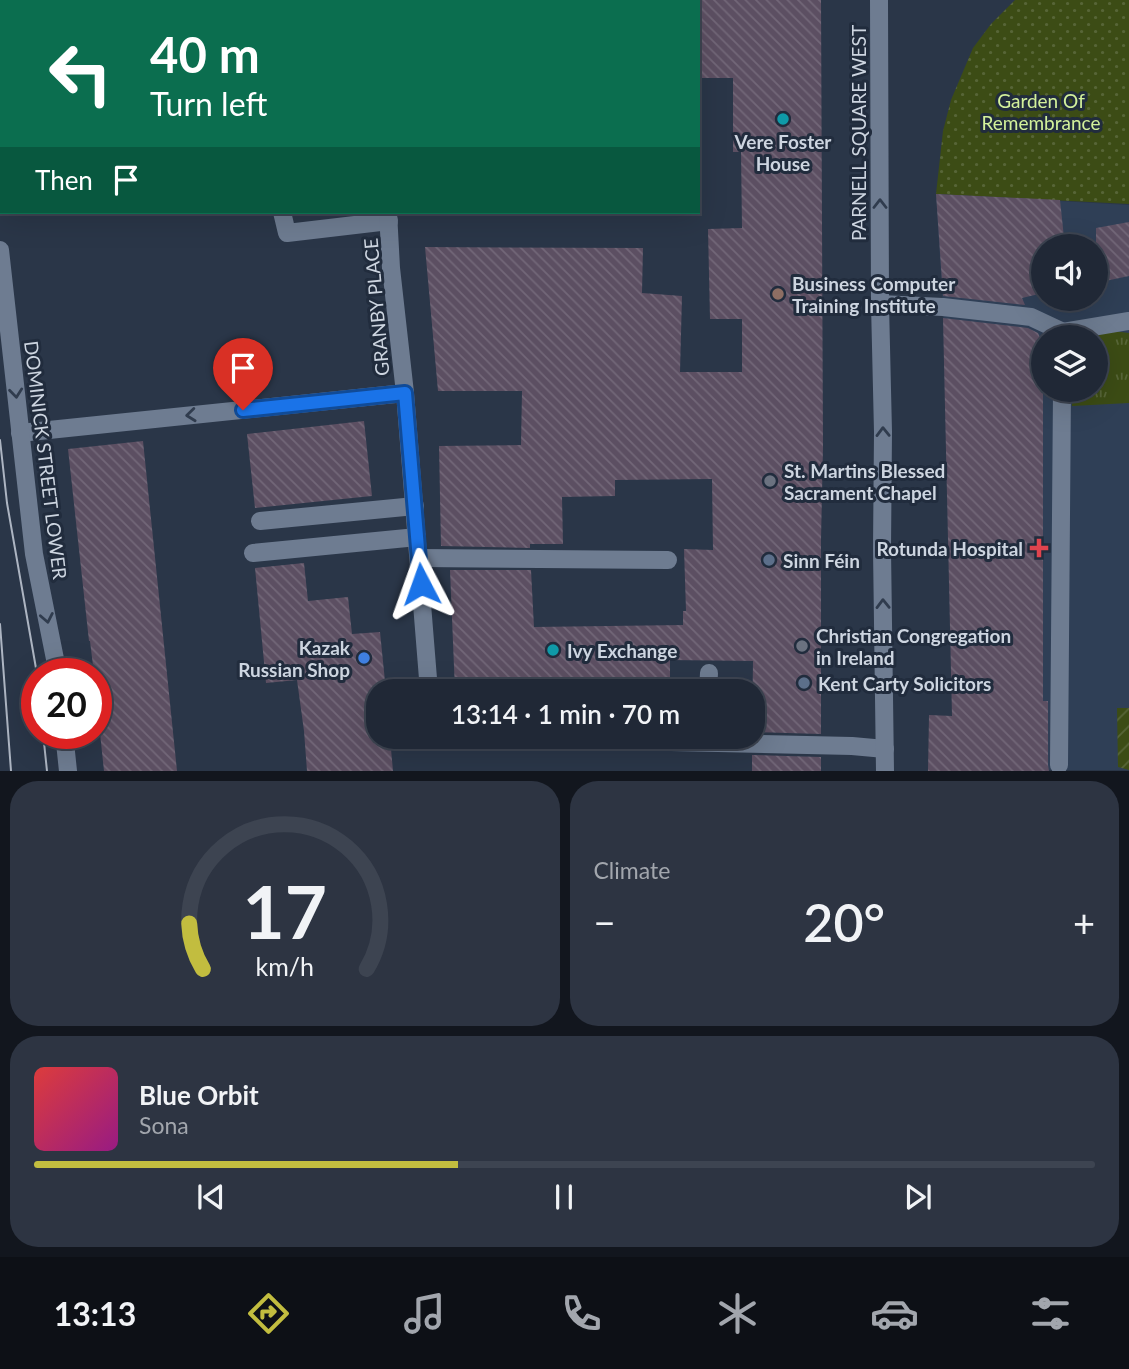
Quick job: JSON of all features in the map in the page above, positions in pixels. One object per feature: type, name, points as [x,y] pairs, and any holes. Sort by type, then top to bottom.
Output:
[{"type":"main road","name":"PARNELL SQUARE WEST","points":[[879,0],[885,771]]},
{"type":"main road","points":[[282,214],[287,233],[389,217]]},
{"type":"main road","name":"GRANBY PLACE","points":[[389,217],[391,268],[405,393],[428,679]]},
{"type":"main road","name":"DOMINICK STREET LOWER","points":[[0,250],[34,554],[55,658]]},
{"type":"main road","points":[[880,304],[943,307],[1031,317],[1045,325]]},
{"type":"main road","points":[[1108,325],[1129,321]]},
{"type":"main road","points":[[20,433],[405,393]]},
{"type":"main road","points":[[1059,765],[1062,402]]},
{"type":"main road","points":[[260,521],[415,506]]},
{"type":"main road","points":[[253,553],[417,537]]},
{"type":"main road","points":[[419,558],[668,560]]},
{"type":"main road","points":[[765,742],[885,748]]},
{"type":"main road","points":[[66,749],[68,771]]},
{"type":"shaded area","name":"Rotunda Hospital","points":[[936,194],[1129,205],[1129,770],[952,770],[943,307]]},
{"type":"green space","name":"Garden Of Remembrance","points":[[1015,0],[1129,0],[1129,204],[936,194],[943,131],[951,100],[973,48],[991,24]]},
{"type":"green space","points":[[1108,332],[1129,333],[1129,403],[1072,406],[1072,402],[1108,402]]},
{"type":"green space","points":[[1117,708],[1129,708],[1129,770],[1118,767]]},
{"type":"building","points":[[700,0],[821,0],[821,734],[765,732],[765,679],[753,679],[753,661],[670,660],[670,679],[455,679],[450,570],[531,570],[534,627],[683,625],[683,611],[686,611],[684,549],[713,550],[712,479],[615,480],[615,496],[562,497],[563,544],[530,544],[530,548],[441,546],[439,446],[521,445],[522,391],[438,391],[425,247],[643,248],[642,293],[682,296],[680,372],[742,372],[742,319],[710,319],[708,229],[742,228],[741,152],[733,152],[733,78],[700,78]]},
{"type":"building","points":[[936,194],[1060,200],[1064,234],[1031,234],[1031,296],[1022,298],[1025,305],[943,296]]},
{"type":"building","points":[[1129,222],[1129,276],[1108,280],[1108,234],[1096,234],[1096,228]]},
{"type":"building","name":"Rotunda Hospital","points":[[943,318],[1031,330],[1031,402],[1043,402],[1043,701],[1048,701],[1049,771],[928,771],[929,715],[952,716]]},
{"type":"building","points":[[364,421],[372,496],[255,508],[247,434]]},
{"type":"building","points":[[143,441],[177,771],[104,771],[102,749],[112,749],[112,658],[92,658],[68,449]]},
{"type":"building","points":[[304,563],[308,601],[348,597],[352,634],[380,632],[385,679],[366,679],[366,749],[391,749],[393,771],[307,771],[297,680],[266,683],[255,568]]},
{"type":"building","points":[[752,755],[821,757],[821,771],[752,771]]},
{"type":"tram line","points":[[0,440],[7,503],[34,658]]},
{"type":"tram line","points":[[0,624],[11,771]]},
{"type":"tram line","points":[[45,749],[47,771]]},
{"type":"place","name":"Vere Foster House","points":[[783,119]]},
{"type":"place","name":"Business Computer Training Institute","points":[[778,294]]},
{"type":"place","name":"St. Martins Blessed Sacrament Chapel","points":[[770,481]]},
{"type":"place","name":"Rotunda Hospital","points":[[1039,548]]},
{"type":"place","name":"Sinn Féin","points":[[769,560]]},
{"type":"place","name":"Christian Congregation in Ireland","points":[[802,646]]},
{"type":"place","name":"Ivy Exchange","points":[[553,650]]},
{"type":"place","name":"Kazak Russian Shop","points":[[364,658]]},
{"type":"place","name":"Kent Carty Solicitors","points":[[804,683]]},
{"type":"route","points":[[243,410],[405,393],[421,584]]}]
